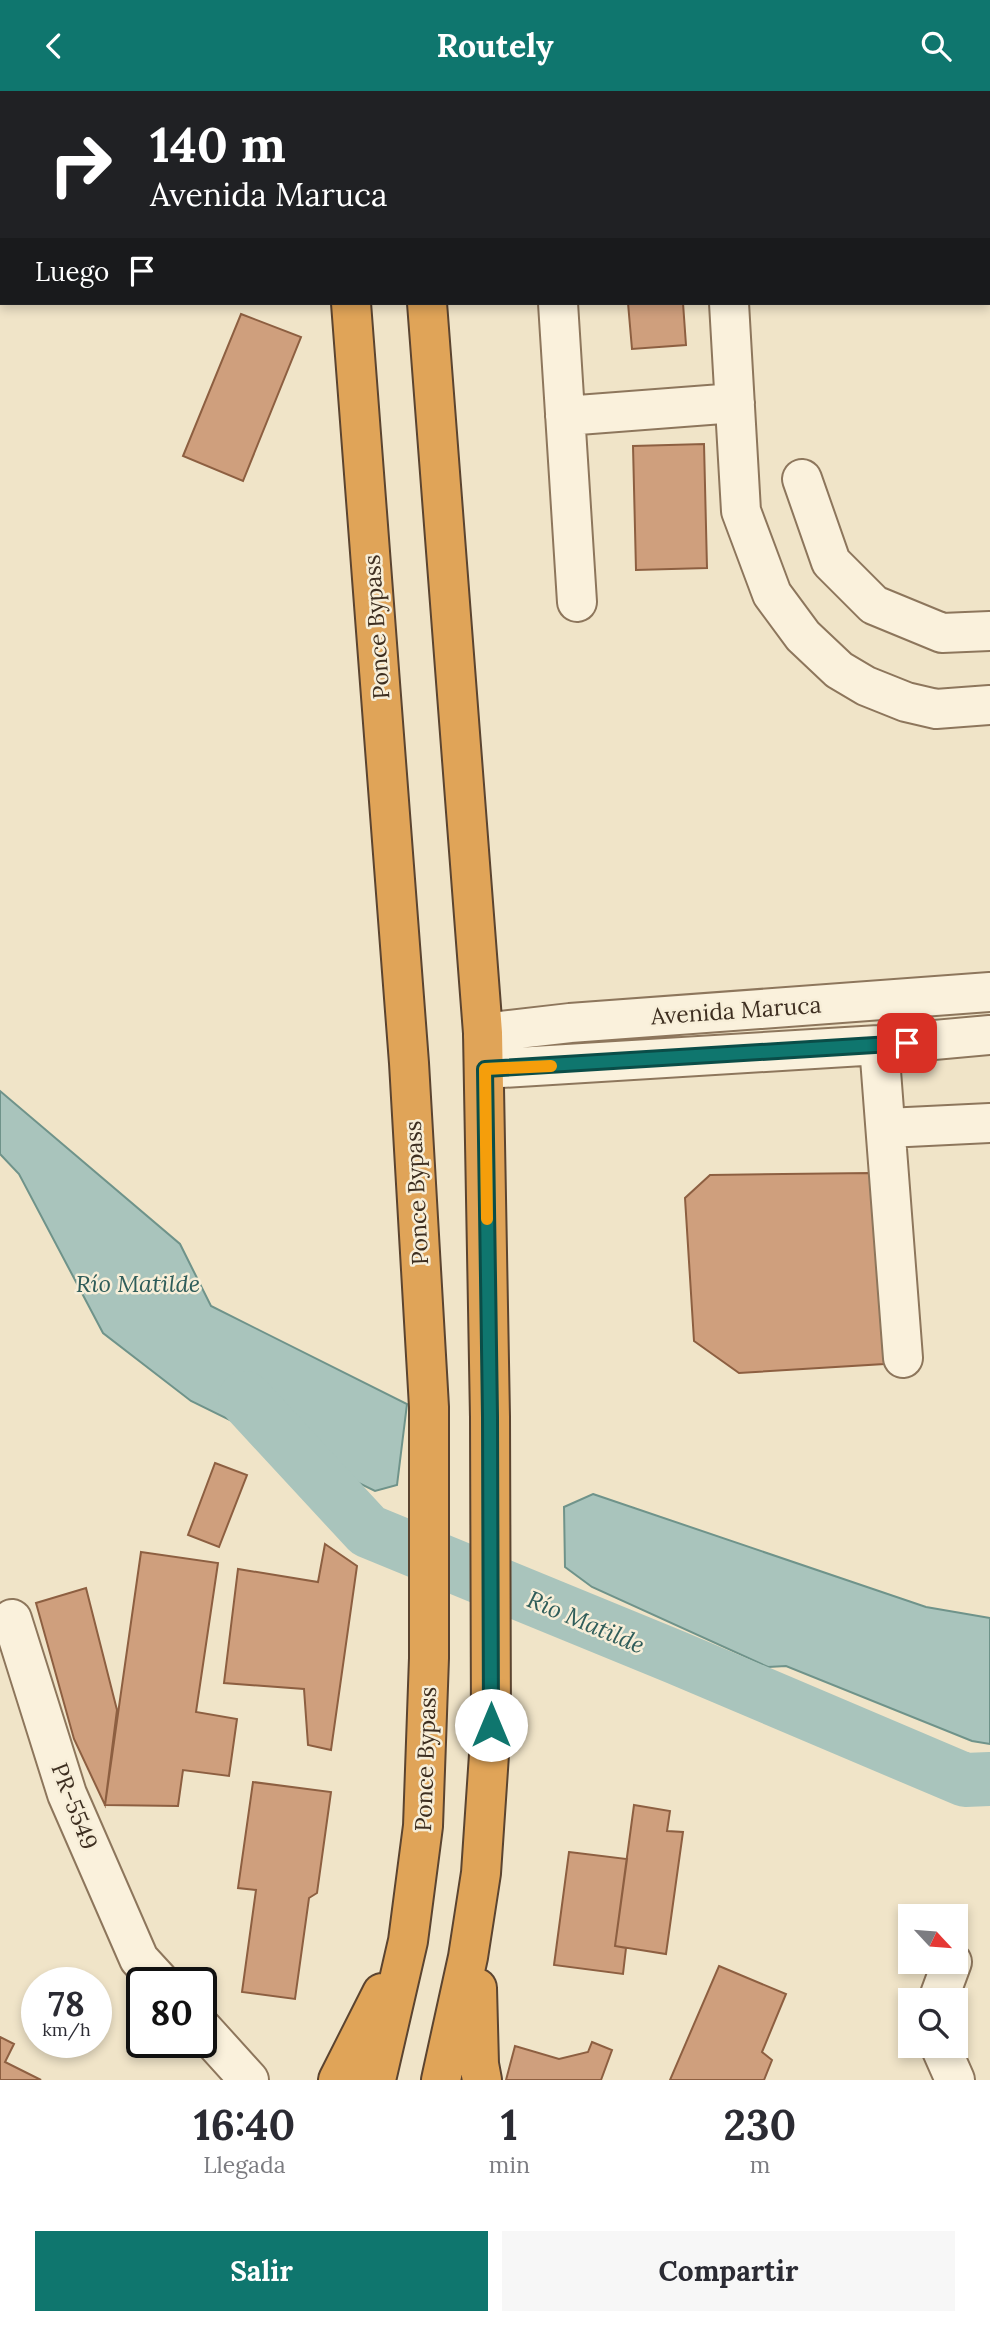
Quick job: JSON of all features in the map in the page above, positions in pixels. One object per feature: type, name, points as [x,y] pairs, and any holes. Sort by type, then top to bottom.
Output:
[{"type":"highway","name":"Ponce Bypass","points":[[351,305],[409,1063],[429,1407],[429,1658],[423,1826],[408,1941],[376,2080]]},
{"type":"highway","points":[[428,305],[484,1051],[490,1417],[490,1739],[481,1873],[468,1957],[441,2080]]},
{"type":"highway","points":[[475,1911],[479,2064],[482,2080]]},
{"type":"highway","points":[[338,2080],[408,1941]]},
{"type":"street","points":[[558,305],[577,602]]},
{"type":"street","points":[[729,305],[741,511],[772,594],[803,635],[839,670],[866,687],[906,702],[936,709],[990,705]]},
{"type":"street","points":[[565,416],[735,403]]},
{"type":"street","points":[[802,479],[831,562],[874,605],[942,633],[990,631]]},
{"type":"street","name":"Avenida Maruca","points":[[484,1051],[570,1023],[990,992]]},
{"type":"street","name":"Avenida Maruca","points":[[484,1051],[879,1045],[990,1035]]},
{"type":"street","points":[[879,1045],[903,1358]]},
{"type":"street","points":[[887,1128],[990,1123]]},
{"type":"street","name":"PR-5549","points":[[12,1619],[67,1794],[139,1959],[146,1967]]},
{"type":"street","points":[[217,2045],[249,2080]]},
{"type":"street","points":[[945,2058],[955,2080]]},
{"type":"water","name":"Río Matilde","points":[[0,1091],[180,1244],[211,1306],[407,1404],[397,1485],[375,1491],[191,1401],[103,1333],[19,1174],[0,1154]]},
{"type":"water","points":[[593,1494],[926,1607],[990,1618],[990,1744],[972,1741],[786,1666],[768,1667],[592,1587],[565,1567],[564,1507]]},
{"type":"building","points":[[628,305],[683,305],[686,345],[632,349]]},
{"type":"building","points":[[241,314],[301,337],[243,481],[183,456]]},
{"type":"building","points":[[704,444],[707,568],[636,570],[633,446]]},
{"type":"building","points":[[870,1173],[884,1364],[739,1373],[694,1341],[685,1198],[710,1175]]},
{"type":"building","points":[[215,1463],[247,1475],[219,1547],[188,1535]]},
{"type":"building","points":[[325,1544],[357,1566],[331,1750],[308,1745],[304,1689],[224,1683],[238,1569],[318,1582]]},
{"type":"building","points":[[141,1552],[218,1563],[196,1712],[237,1719],[229,1776],[183,1770],[178,1806],[105,1805]]},
{"type":"building","points":[[86,1588],[117,1710],[105,1805],[74,1739],[36,1603]]},
{"type":"building","points":[[253,1782],[331,1792],[317,1893],[309,1898],[295,1999],[242,1992],[256,1890],[238,1888]]},
{"type":"building","points":[[634,1805],[670,1811],[667,1831],[683,1832],[666,1954],[615,1946]]},
{"type":"building","points":[[569,1852],[627,1859],[615,1946],[626,1948],[623,1974],[554,1965]]},
{"type":"building","points":[[719,1966],[786,1994],[762,2052],[772,2060],[764,2080],[670,2080]]},
{"type":"building","points":[[0,2037],[14,2044],[5,2062],[41,2080],[0,2080]]},
{"type":"building","points":[[592,2042],[612,2050],[601,2080],[506,2080],[515,2046],[559,2059],[588,2052]]},
{"type":"waterway","name":"Río Matilde","points":[[245,1398],[368,1531],[965,1780],[990,1779]]},
{"type":"slow traffic","points":[[487,1219],[485,1069],[551,1066]]},
{"type":"route","points":[[491,1725],[485,1069],[907,1043]]}]
